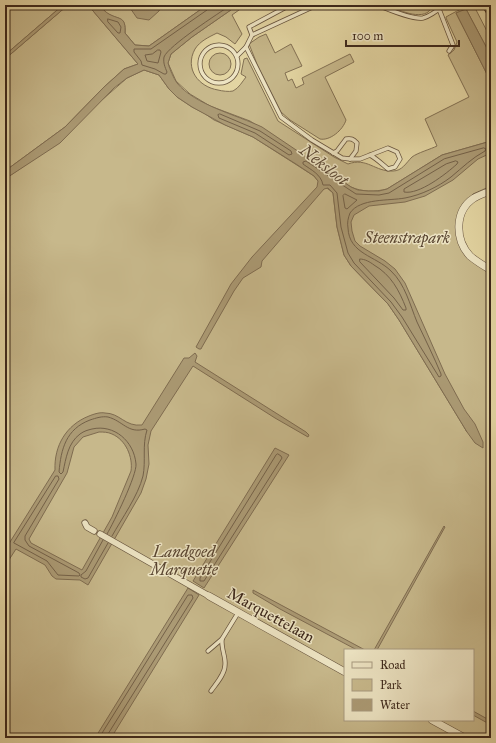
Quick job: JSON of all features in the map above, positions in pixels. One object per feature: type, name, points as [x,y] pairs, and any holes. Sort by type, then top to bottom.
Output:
[{"type":"main road","points":[[488,5],[491,10]]},
{"type":"street","points":[[491,191],[473,198],[467,204],[460,216],[458,226],[465,250],[471,257],[491,270]]},
{"type":"street","points":[[85,523],[87,527],[94,531]]},
{"type":"street","name":"Marquettelaan","points":[[101,534],[238,613],[344,671]]},
{"type":"street","points":[[434,721],[465,738]]},
{"type":"lane","points":[[252,35],[249,27],[290,5]]},
{"type":"lane","points":[[237,56],[246,47],[252,35],[317,5]]},
{"type":"lane","points":[[377,5],[420,18],[427,16],[444,5]]},
{"type":"lane","points":[[433,5],[439,9],[453,45],[449,51]]},
{"type":"lane","points":[[221,44],[230,48],[237,56],[239,66],[235,75],[228,82],[217,84],[208,80],[201,72],[201,57],[203,52],[211,46],[221,44]]},
{"type":"lane","points":[[246,47],[281,117],[312,140],[342,158],[360,159],[370,155],[388,148],[398,152],[400,159],[395,167],[388,169],[382,165],[378,159],[370,155]]},
{"type":"lane","points":[[333,153],[338,152],[346,139],[354,139],[357,143],[356,151],[350,159]]},
{"type":"lane","points":[[208,651],[222,639],[238,613]]},
{"type":"lane","points":[[211,691],[224,671],[226,665],[222,639]]},
{"type":"green space","points":[[5,5],[63,5],[5,55]]},
{"type":"green space","points":[[68,5],[88,5],[138,64],[124,69],[65,127],[5,171],[5,59]]},
{"type":"green space","points":[[99,5],[207,5],[149,46],[135,45],[125,33],[123,21],[108,14]]},
{"type":"green space","points":[[238,5],[246,5],[232,15],[242,34],[235,44],[226,37],[217,33],[202,41],[195,49],[191,63],[192,70],[199,81],[211,88],[223,91],[233,91],[239,87],[246,77],[241,74],[244,59],[247,58],[278,121],[334,157],[348,164],[361,162],[387,171],[396,171],[406,164],[412,157],[437,146],[425,119],[469,97],[448,55],[454,50],[457,42],[446,17],[456,11],[474,6],[491,39],[491,56],[466,9],[456,13],[491,82],[491,141],[442,155],[387,189],[369,191],[351,187],[250,121],[210,106],[190,94],[176,81],[168,63],[171,54],[192,37]]},
{"type":"green space","points":[[385,5],[424,5],[431,9],[427,13],[416,15]]},
{"type":"green space","points":[[266,34],[275,53],[291,44],[302,66],[285,73],[288,81],[292,79],[296,88],[304,84],[302,78],[350,54],[354,62],[325,77],[346,120],[339,131],[332,137],[320,139],[290,120],[281,112],[257,64],[249,44]]},
{"type":"green space","points":[[220,53],[228,56],[231,64],[228,72],[220,75],[212,72],[209,64],[212,56]]},
{"type":"green space","points":[[144,70],[159,75],[177,97],[214,120],[253,137],[314,176],[333,193],[337,227],[344,255],[351,266],[388,304],[467,432],[394,290],[353,255],[347,200],[377,196],[491,147],[491,186],[473,194],[466,201],[458,240],[491,273],[491,738],[5,738],[5,179],[37,157],[127,78]]},
{"type":"water","points":[[63,5],[68,5],[5,59],[5,55]]},
{"type":"water","points":[[88,5],[99,5],[108,13],[122,19],[125,33],[135,45],[149,46],[207,5],[238,5],[192,37],[171,54],[168,63],[177,83],[185,91],[205,103],[262,127],[351,187],[358,190],[379,191],[387,189],[442,155],[491,141],[491,153],[478,159],[453,180],[425,196],[405,202],[369,206],[354,215],[351,222],[355,241],[360,246],[395,269],[405,283],[445,374],[464,409],[475,424],[483,442],[483,448],[475,443],[467,432],[388,304],[351,266],[344,255],[337,227],[333,193],[328,188],[324,189],[262,261],[261,267],[243,278],[201,349],[196,347],[231,284],[252,257],[317,187],[318,181],[314,176],[253,137],[225,125],[177,97],[159,75],[144,70],[127,78],[114,88],[60,143],[5,179],[5,171],[65,127],[124,69],[138,64]]},
{"type":"water","points":[[128,5],[162,5],[159,11],[149,20],[137,18]]},
{"type":"water","points":[[466,9],[491,56],[491,82],[456,13]]},
{"type":"water","points":[[195,353],[197,356],[195,362],[306,432],[309,435],[308,437],[193,366],[151,431],[148,445],[149,464],[141,493],[88,585],[80,580],[56,579],[52,576],[45,565],[16,549],[5,566],[5,550],[55,470],[55,461],[59,445],[68,431],[81,420],[101,413],[115,415],[131,424],[142,425],[184,358],[189,358]],"holes":[[[99,432],[107,432],[121,440],[130,455],[131,471],[112,517],[82,570],[31,543],[29,539],[67,473],[74,447],[83,437]]]},
{"type":"water","points":[[275,448],[289,455],[204,588],[193,581]]},
{"type":"water","points":[[444,526],[445,527],[378,649],[375,649]]},
{"type":"water","points":[[188,588],[199,595],[111,738],[95,738]]},
{"type":"water","points":[[253,590],[363,649],[355,649],[253,593]]},
{"type":"water","points":[[474,712],[491,721],[491,725],[474,716]]},
{"type":"water label","name":"Neksloot","points":[[324,165]]},
{"type":"park label","name":"Steenstrapark","points":[[407,237]]},
{"type":"park label","name":"Landgoed Marquette","points":[[184,560]]}]
